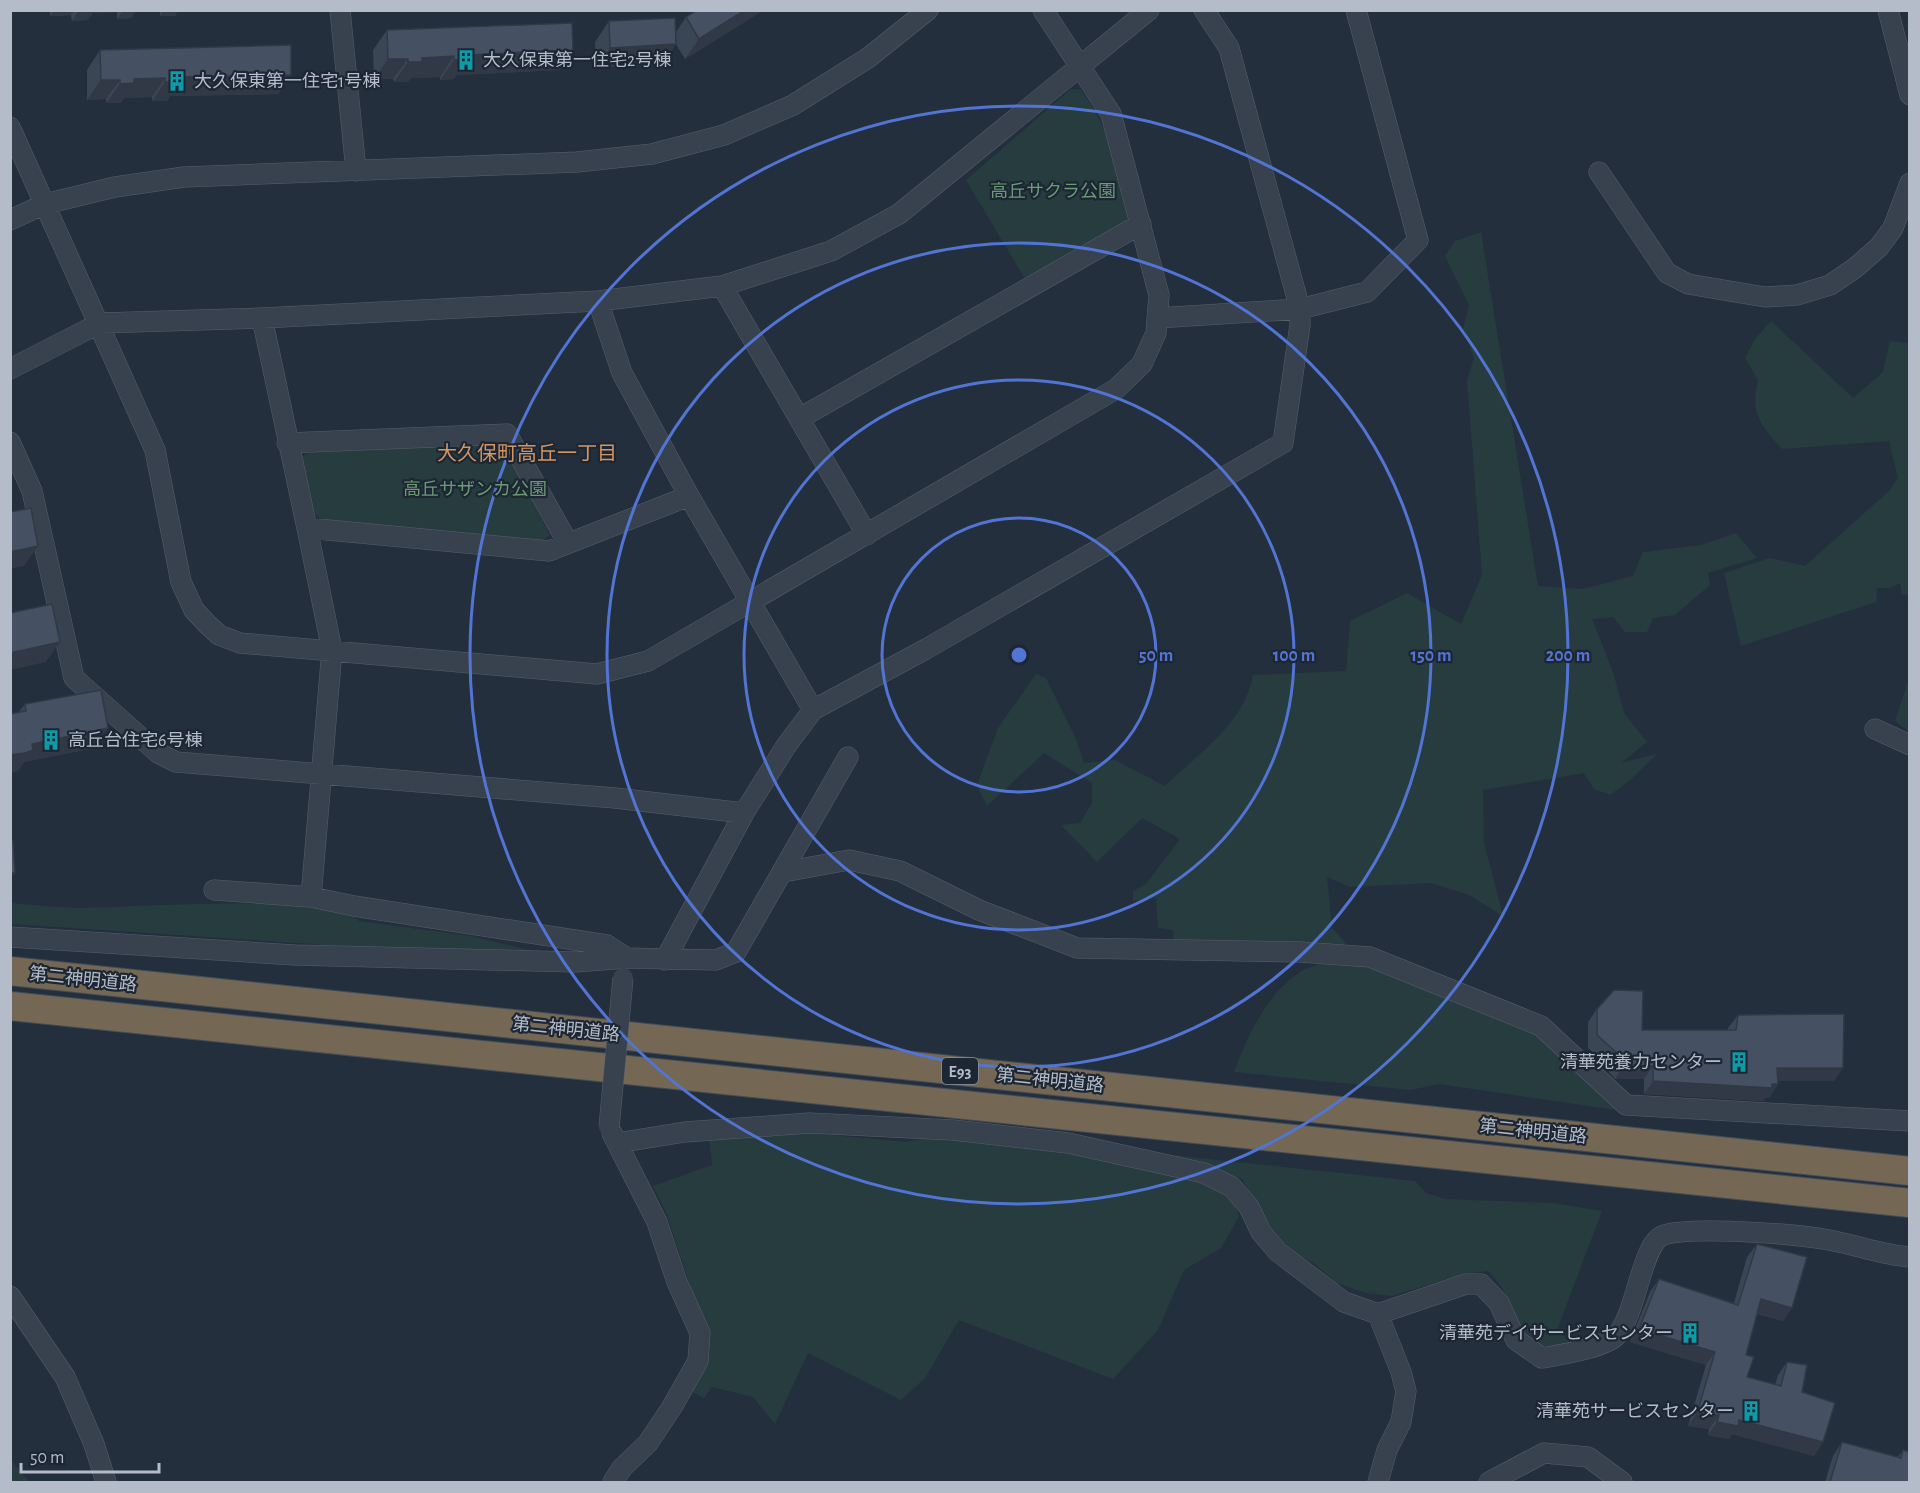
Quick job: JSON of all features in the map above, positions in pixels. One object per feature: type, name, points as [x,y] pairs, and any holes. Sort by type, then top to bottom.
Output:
[{"type":"highway","name":"第二神明道路","points":[[10,971],[1910,1171]]},
{"type":"highway","name":"第二神明道路","points":[[10,1006],[1910,1203]]},
{"type":"street","points":[[340,10],[356,171]]},
{"type":"street","points":[[10,219],[45,204],[115,187],[184,177],[578,162],[652,154],[724,135],[802,99],[868,58],[928,10]]},
{"type":"street","points":[[10,127],[155,450],[181,582],[194,610],[219,635],[240,644],[597,674],[648,661],[1116,390],[1142,364],[1156,333],[1159,296],[1111,114],[1043,10]]},
{"type":"street","points":[[10,369],[99,323],[262,318],[598,301],[722,286],[831,251],[899,214],[1149,10]]},
{"type":"street","points":[[665,960],[744,813],[786,746],[813,710],[946,637],[1282,442],[1300,325],[1300,309],[1229,48],[1204,10]]},
{"type":"street","points":[[1157,318],[1300,309],[1367,292],[1418,240],[1356,10]]},
{"type":"street","points":[[1888,10],[1910,95]]},
{"type":"street","points":[[1599,172],[1666,273],[1688,284],[1765,297],[1797,295],[1830,285],[1855,268],[1879,247],[1893,228],[1910,183]]},
{"type":"street","points":[[800,418],[1141,225]]},
{"type":"street","points":[[722,286],[867,535]]},
{"type":"street","points":[[598,301],[622,373],[813,710]]},
{"type":"street","points":[[262,318],[332,650],[311,897]]},
{"type":"street","points":[[288,443],[507,434],[568,543]]},
{"type":"street","points":[[10,442],[33,491],[74,678],[158,753],[176,762],[323,776],[615,798],[744,813]]},
{"type":"street","points":[[307,528],[549,551],[690,496]]},
{"type":"street","points":[[1875,729],[1910,745]]},
{"type":"street","points":[[10,937],[295,955],[576,963],[625,968],[665,960],[716,960],[736,952],[848,757]]},
{"type":"street","points":[[783,872],[849,860],[900,871],[979,910],[1077,948],[1300,952],[1370,957],[1541,1026],[1626,1106],[1910,1121]]},
{"type":"street","points":[[214,890],[311,897],[354,906],[607,945],[625,968],[613,1135],[657,1222],[677,1282],[700,1334],[698,1361],[672,1407],[648,1443],[622,1468],[613,1482]]},
{"type":"street","points":[[613,1135],[809,1123],[965,1131],[1068,1143],[1147,1159],[1204,1173],[1232,1187],[1249,1207],[1261,1232],[1278,1252],[1344,1302],[1378,1314],[1466,1284],[1481,1284],[1499,1303],[1516,1340],[1542,1358],[1575,1352],[1615,1337],[1631,1311],[1652,1245],[1663,1235],[1716,1231],[1828,1240],[1885,1255],[1910,1257]]},
{"type":"street","points":[[10,1296],[65,1377],[94,1444],[106,1482]]},
{"type":"street","points":[[1378,1314],[1406,1391],[1401,1422],[1387,1450],[1378,1482]]},
{"type":"street","points":[[1489,1482],[1544,1453],[1588,1457],[1622,1482]]},
{"type":"green space","name":"高丘サクラ公園","points":[[1071,89],[1081,90],[1106,134],[1130,217],[1125,225],[1027,282],[966,180]]},
{"type":"green space","points":[[1481,232],[1538,586],[1582,589],[1633,576],[1643,552],[1701,545],[1736,533],[1757,558],[1708,573],[1710,585],[1675,615],[1653,618],[1647,632],[1625,632],[1613,617],[1592,619],[1613,672],[1624,713],[1647,742],[1621,763],[1657,754],[1629,781],[1610,795],[1594,789],[1584,773],[1483,790],[1484,842],[1503,916],[1469,895],[1431,883],[1350,887],[1327,877],[1332,928],[1346,943],[1337,949],[1174,943],[1173,930],[1158,928],[1156,898],[1133,901],[1133,891],[1146,884],[1180,839],[1142,818],[1097,862],[1061,825],[1080,823],[1092,803],[1092,783],[1044,753],[987,806],[977,785],[998,728],[1036,674],[1046,678],[1076,739],[1084,763],[1115,760],[1165,786],[1230,723],[1241,708],[1253,675],[1346,671],[1350,621],[1407,593],[1461,624],[1482,575],[1467,380],[1474,358],[1463,329],[1469,305],[1445,256],[1455,241]]},
{"type":"green space","points":[[1771,321],[1853,398],[1883,372],[1890,341],[1909,343],[1909,594],[1902,595],[1900,583],[1890,588],[1877,588],[1876,602],[1741,646],[1724,573],[1770,558],[1805,566],[1889,491],[1898,478],[1889,441],[1782,449],[1768,432],[1756,410],[1758,380],[1745,358],[1755,339]]},
{"type":"green space","name":"高丘サザンカ公園","points":[[486,443],[502,449],[513,462],[550,535],[542,541],[323,523],[312,509],[301,463],[303,456],[310,453]]},
{"type":"green space","points":[[1909,679],[1910,732],[1895,721]]},
{"type":"green space","points":[[10,903],[79,908],[181,904],[272,904],[311,907],[342,912],[359,921],[471,936],[532,951],[417,951],[11,924]]},
{"type":"green space","points":[[1347,963],[1375,966],[1540,1036],[1616,1110],[1439,1084],[1411,1090],[1234,1072],[1256,1023],[1276,993],[1289,980],[1303,970],[1319,964]]},
{"type":"green space","points":[[767,1129],[906,1142],[939,1135],[1045,1147],[1206,1182],[1234,1202],[1239,1216],[1221,1248],[1184,1270],[1158,1330],[1113,1379],[959,1320],[925,1378],[901,1400],[808,1353],[775,1424],[753,1397],[712,1387],[704,1398],[693,1392],[709,1359],[708,1325],[693,1294],[666,1212],[653,1186],[712,1165],[709,1135]]},
{"type":"green space","points":[[1151,1153],[1415,1181],[1426,1193],[1445,1199],[1553,1203],[1602,1211],[1557,1330],[1571,1343],[1542,1346],[1533,1342],[1525,1335],[1502,1287],[1488,1271],[1464,1274],[1392,1296],[1366,1293],[1336,1283],[1315,1264],[1292,1252],[1266,1221],[1242,1179]]},
{"type":"green space","points":[[11,1460],[29,1482],[11,1482]]},
{"type":"building","points":[[697,10],[745,10],[699,39],[686,17]]},
{"type":"building","points":[[675,18],[676,44],[610,48],[609,21]]},
{"type":"building","points":[[572,23],[573,50],[468,55],[468,59],[454,60],[454,56],[422,58],[422,62],[388,59],[387,30]]},
{"type":"building","points":[[291,45],[291,75],[181,77],[181,81],[165,82],[165,78],[134,79],[134,83],[120,84],[120,80],[101,80],[100,50]]},
{"type":"building","points":[[31,508],[38,546],[10,552],[10,512]]},
{"type":"building","points":[[52,604],[60,642],[10,653],[10,613]]},
{"type":"building","points":[[101,690],[108,728],[32,744],[33,750],[10,755],[10,714],[26,711],[25,704]]},
{"type":"building","points":[[10,841],[13,841],[15,873],[10,873]]},
{"type":"building","points":[[1614,990],[1643,991],[1642,1030],[1736,1030],[1738,1015],[1844,1014],[1843,1068],[1777,1068],[1778,1084],[1772,1084],[1772,1088],[1653,1081],[1653,1066],[1624,1065],[1618,1059],[1618,1054],[1597,1035],[1597,1009]]},
{"type":"building","points":[[1757,1244],[1807,1257],[1792,1308],[1761,1299],[1746,1355],[1754,1357],[1747,1377],[1781,1386],[1787,1362],[1807,1365],[1802,1392],[1835,1403],[1823,1442],[1739,1420],[1738,1426],[1717,1422],[1719,1415],[1697,1413],[1715,1352],[1639,1329],[1659,1279],[1738,1305]]},
{"type":"building","points":[[1842,1442],[1901,1458],[1903,1450],[1910,1452],[1910,1482],[1830,1482]]},
{"type":"place","name":"大久保東第一住宅2号棟","points":[[466,60]]},
{"type":"place","name":"大久保東第一住宅1号棟","points":[[177,81]]},
{"type":"place","name":"高丘台住宅6号棟","points":[[51,740]]},
{"type":"place","name":"清華苑養力センター","points":[[1739,1062]]},
{"type":"place","name":"清華苑デイサービスセンター","points":[[1690,1333]]},
{"type":"place","name":"清華苑サービスセンター","points":[[1751,1411]]},
{"type":"district","name":"大久保町高丘一丁目","points":[[527,453]]}]
